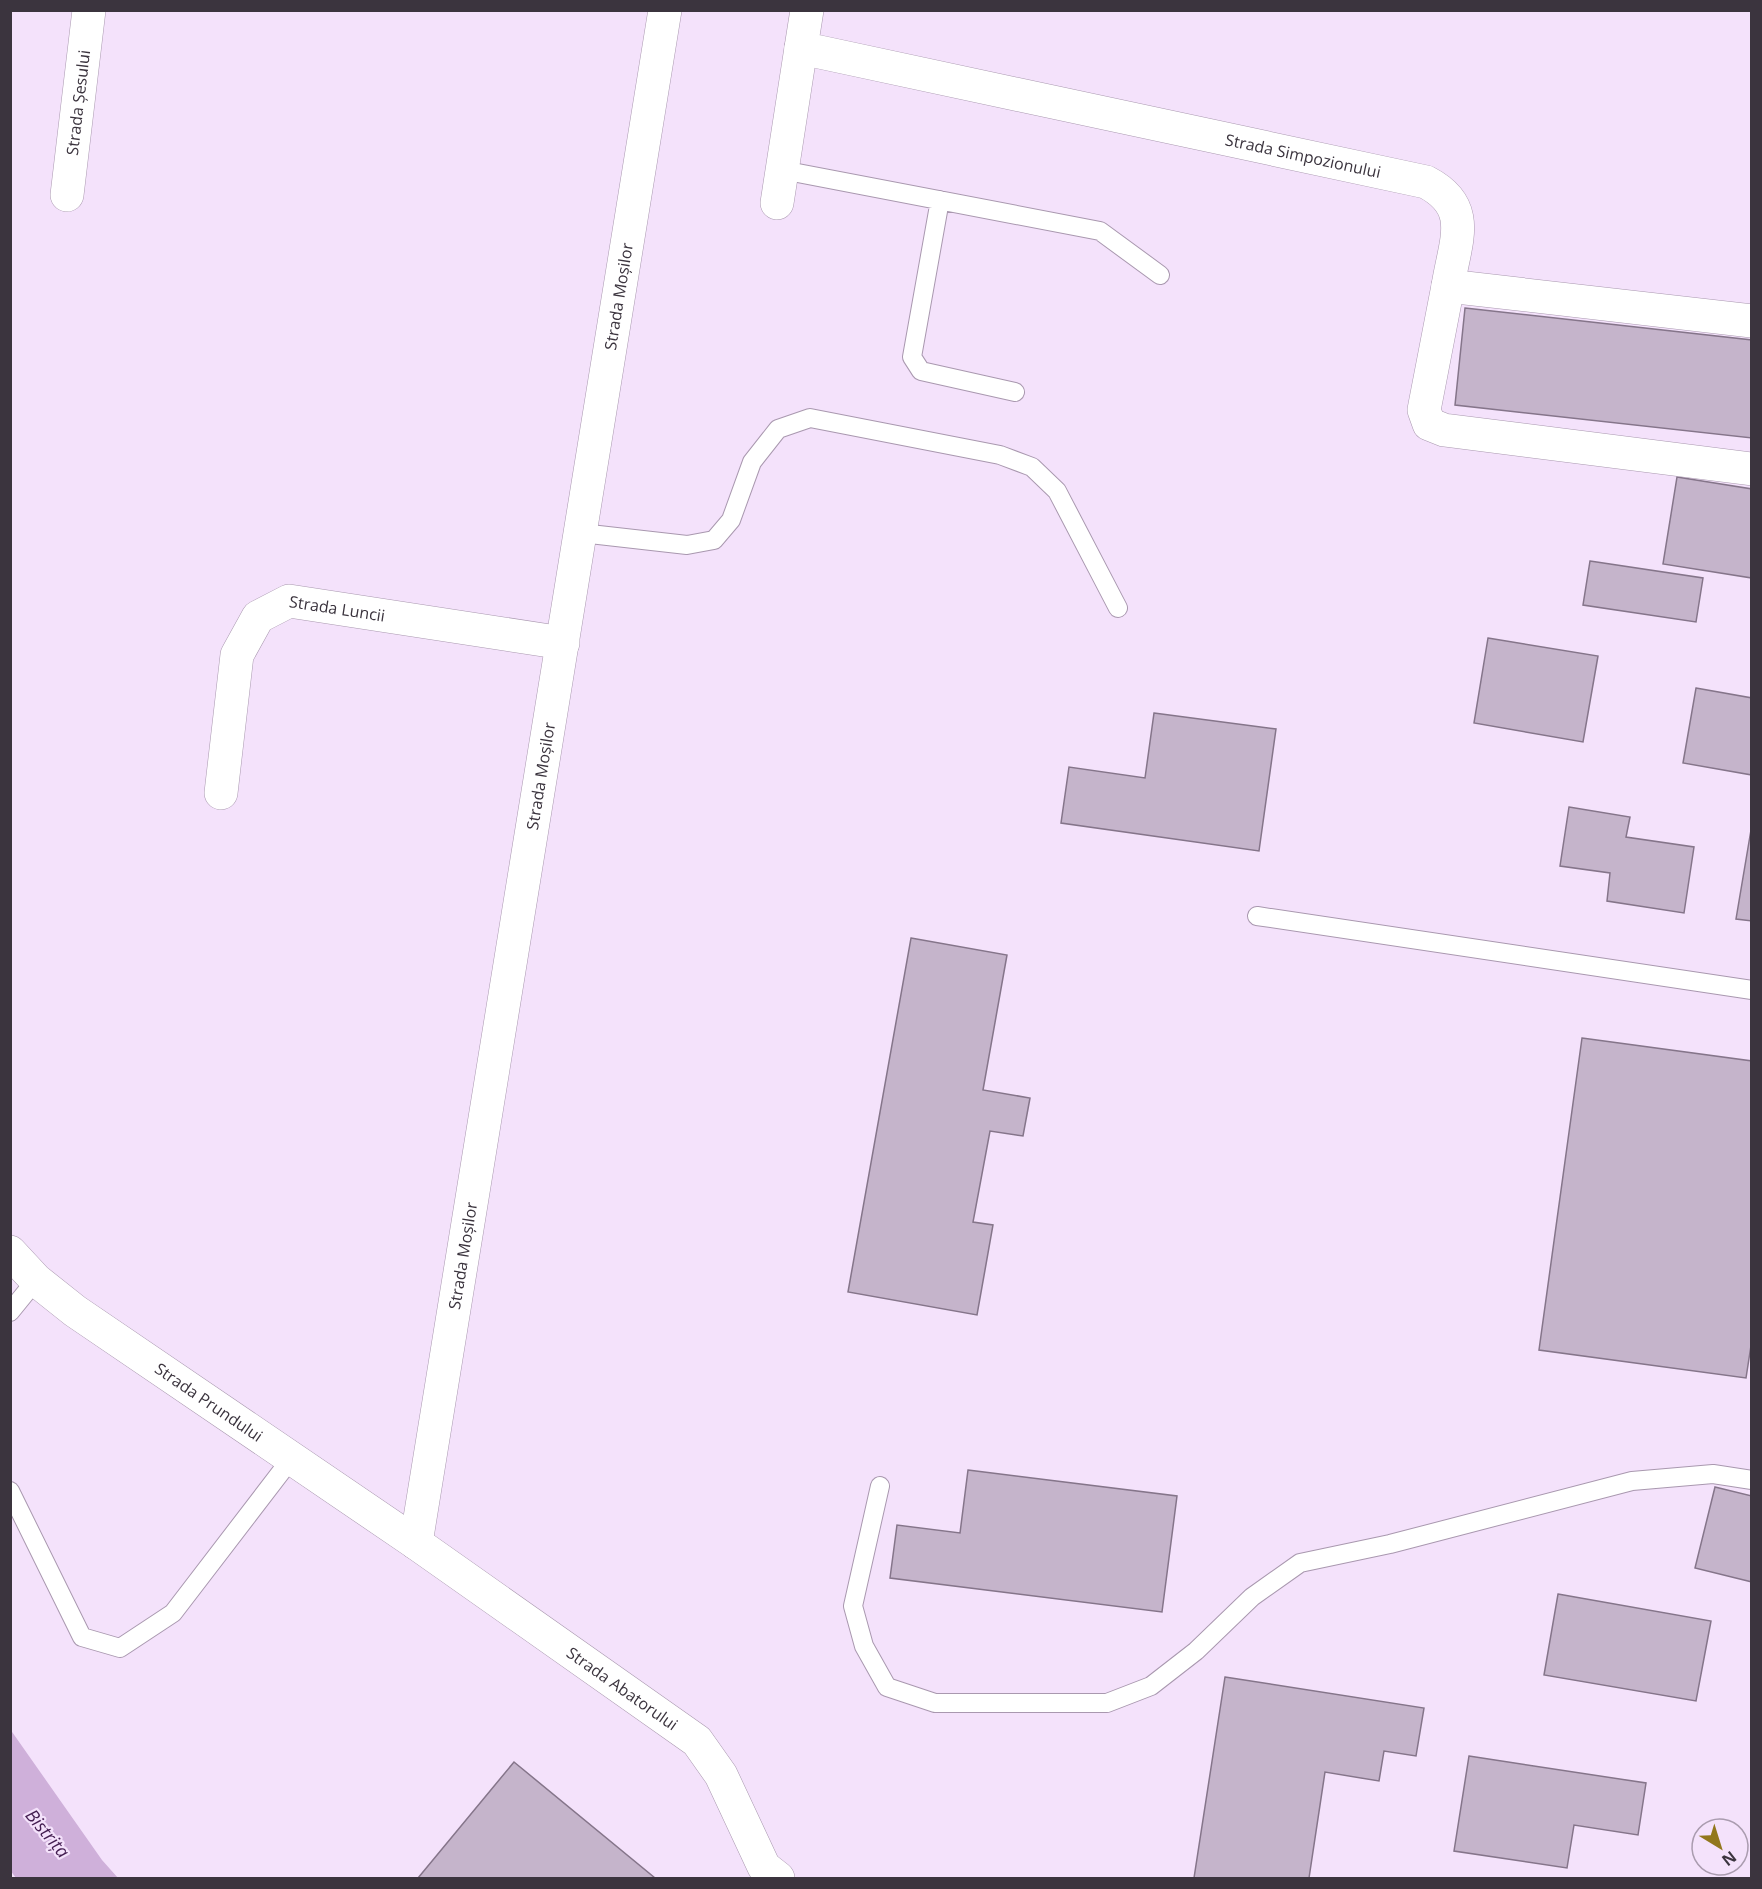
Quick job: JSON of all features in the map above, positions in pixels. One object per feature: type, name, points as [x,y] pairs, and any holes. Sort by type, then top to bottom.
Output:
[{"type":"street","name":"Strada Șesului","points":[[67,195],[89,10]]},
{"type":"street","name":"Strada Moșilor","points":[[416,1543],[665,10]]},
{"type":"street","points":[[777,202],[807,10]]},
{"type":"street","name":"Strada Simpozionului","points":[[801,48],[1426,182],[1443,190],[1454,204],[1459,221],[1425,410],[1429,424],[1444,430],[1752,469]]},
{"type":"street","points":[[1448,286],[1752,321]]},
{"type":"street","name":"Strada Luncii","points":[[220,793],[237,655],[258,617],[290,602],[563,643]]},
{"type":"street","name":"Strada Prundului","points":[[10,1252],[36,1280],[75,1311],[416,1543]]},
{"type":"street","name":"Strada Abatorului","points":[[416,1543],[697,1741],[721,1775],[764,1867],[778,1878]]},
{"type":"lane","points":[[782,170],[1100,231],[1160,274]]},
{"type":"lane","points":[[940,201],[912,357],[921,371],[1015,392]]},
{"type":"lane","points":[[581,533],[687,545],[714,540],[731,520],[752,462],[778,429],[810,418],[1000,454],[1032,467],[1057,491],[1119,608]]},
{"type":"lane","points":[[1257,916],[1752,990]]},
{"type":"lane","points":[[10,1312],[36,1280]]},
{"type":"lane","points":[[10,1491],[82,1637],[120,1648],[173,1613],[291,1459]]},
{"type":"lane","points":[[880,1486],[853,1606],[864,1646],[887,1687],[935,1703],[1084,1703],[1107,1702],[1151,1686],[1196,1652],[1252,1597],[1300,1563],[1390,1544],[1632,1480],[1713,1474],[1752,1480]]},
{"type":"water","name":"Bistrița","points":[[10,1729],[102,1860],[118,1878],[16,1878],[10,1870]]},
{"type":"building","points":[[1465,308],[1752,340],[1752,438],[1455,405]]},
{"type":"building","points":[[1677,477],[1752,489],[1752,578],[1663,564]]},
{"type":"building","points":[[1590,561],[1703,578],[1696,622],[1583,605]]},
{"type":"building","points":[[1488,638],[1598,656],[1583,742],[1474,723]]},
{"type":"building","points":[[1696,688],[1752,698],[1752,775],[1683,763]]},
{"type":"building","points":[[1154,713],[1276,729],[1259,851],[1061,823],[1069,767],[1145,778]]},
{"type":"building","points":[[1569,807],[1630,817],[1626,837],[1694,847],[1684,913],[1607,901],[1610,873],[1560,866]]},
{"type":"building","points":[[1752,824],[1752,921],[1736,919]]},
{"type":"building","points":[[911,938],[1007,955],[983,1090],[1030,1098],[1023,1136],[990,1131],[973,1222],[993,1225],[977,1315],[848,1292]]},
{"type":"building","points":[[1582,1038],[1752,1061],[1752,1339],[1746,1378],[1539,1350]]},
{"type":"building","points":[[968,1470],[1177,1496],[1162,1612],[890,1578],[897,1525],[960,1533]]},
{"type":"building","points":[[1715,1487],[1752,1496],[1752,1582],[1695,1568]]},
{"type":"building","points":[[1558,1594],[1711,1621],[1696,1701],[1544,1675]]},
{"type":"building","points":[[1225,1677],[1424,1708],[1416,1756],[1384,1751],[1379,1781],[1325,1772],[1309,1878],[1194,1878]]},
{"type":"building","points":[[1469,1756],[1646,1783],[1638,1835],[1574,1825],[1567,1868],[1454,1851]]},
{"type":"building","points":[[514,1762],[655,1878],[418,1878]]}]
